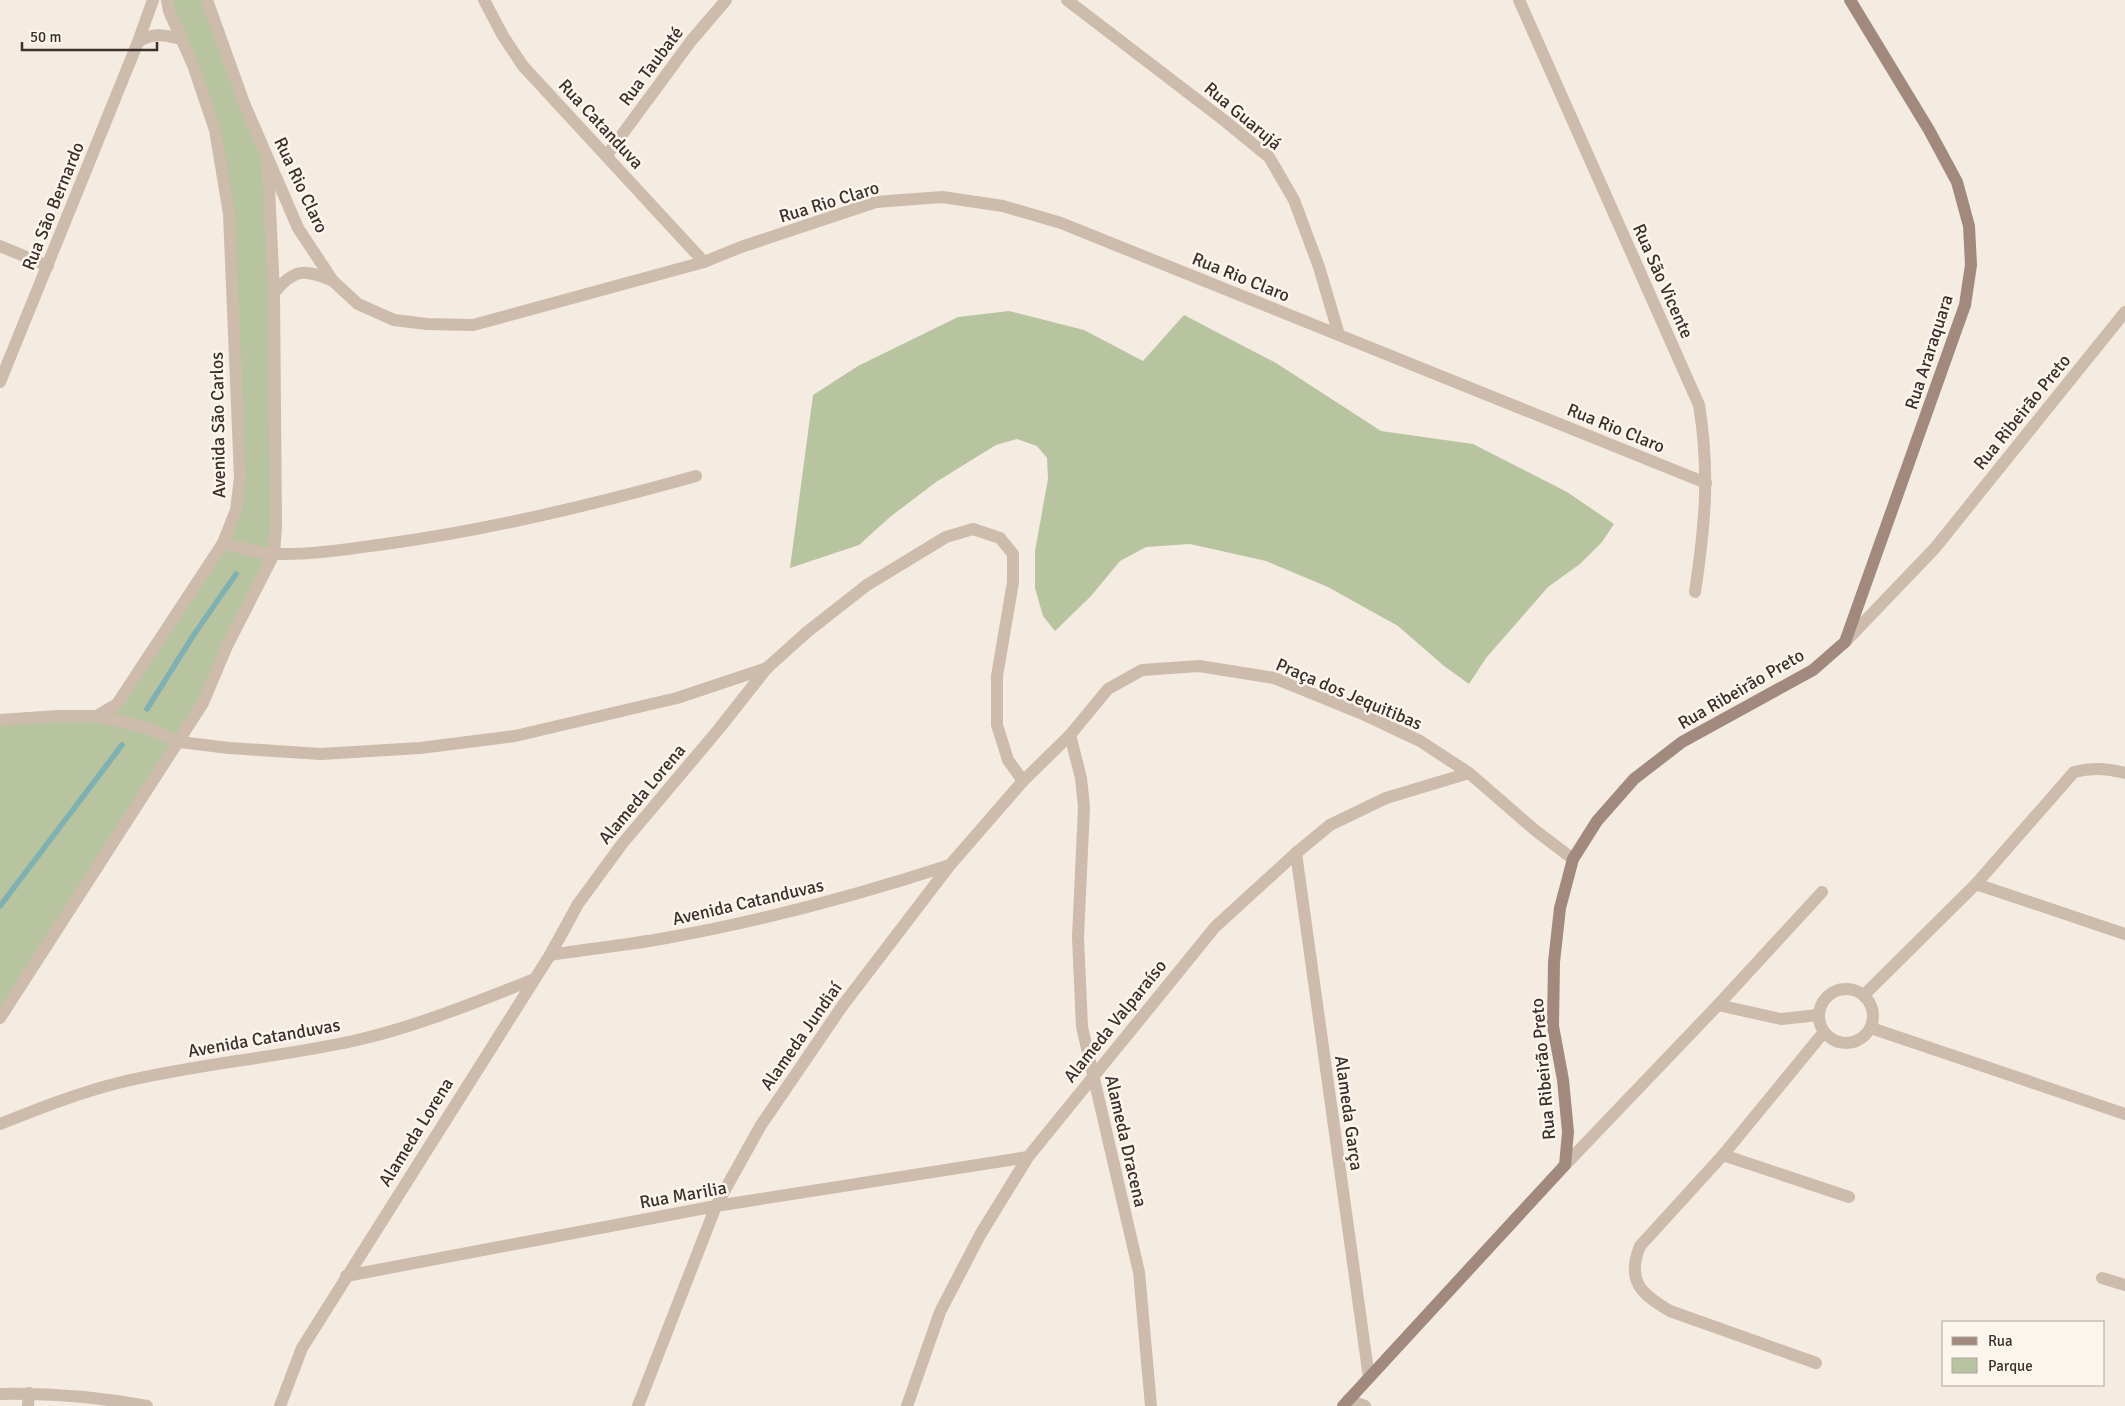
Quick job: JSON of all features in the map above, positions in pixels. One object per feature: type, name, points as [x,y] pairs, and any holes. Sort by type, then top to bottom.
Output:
[{"type":"main road","name":"Rua Araraquara","points":[[1845,642],[1965,305],[1971,265],[1969,226],[1957,182],[1850,0]]},
{"type":"main road","name":"Rua Ribeirão Preto","points":[[1565,1165],[1568,1132],[1563,1080],[1553,1026],[1554,962],[1560,908],[1573,859],[1598,821],[1634,779],[1682,742],[1814,670],[1845,642]]},
{"type":"main road","points":[[1346,1403],[1565,1165]]},
{"type":"street","name":"Rua São Bernardo","points":[[0,382],[138,42],[153,0]]},
{"type":"street","name":"Avenida São Carlos","points":[[97,716],[117,704],[223,543],[236,510],[240,478],[229,214],[215,130],[193,65],[169,11],[167,0]]},
{"type":"street","name":"Rua Rio Claro","points":[[207,0],[244,103],[298,228],[333,281],[358,304],[394,320],[427,324],[474,325],[704,262],[876,202],[942,198],[1003,206],[1061,223],[1706,483]]},
{"type":"street","name":"Rua Taubaté","points":[[607,155],[691,41],[726,0]]},
{"type":"street","name":"Rua Guarujá","points":[[1068,0],[1226,121],[1269,157],[1294,200],[1319,267],[1339,335]]},
{"type":"street","name":"Rua São Vicente","points":[[1519,0],[1699,405],[1705,448],[1706,483],[1704,529],[1695,592]]},
{"type":"street","name":"Rua Catanduva","points":[[490,3],[503,36],[523,66],[704,262]]},
{"type":"street","points":[[138,42],[150,35],[168,36],[181,40]]},
{"type":"street","points":[[0,1018],[180,742],[203,703],[228,646],[274,554],[276,526],[274,293],[268,158]]},
{"type":"street","points":[[0,246],[48,266]]},
{"type":"street","points":[[274,293],[285,279],[298,272],[314,273],[333,281]]},
{"type":"street","name":"Rua Ribeirão Preto","points":[[1845,642],[1935,548],[2125,312]]},
{"type":"street","points":[[223,543],[274,554],[339,551],[438,537],[536,518],[627,496],[696,476]]},
{"type":"street","name":"Alameda Lorena","points":[[280,1406],[302,1348],[532,980],[550,955],[578,904],[622,844],[718,730],[767,668],[806,632],[867,585],[946,537],[973,529],[1000,538],[1013,554],[1013,582],[997,676],[997,725],[1008,760],[1023,781]]},
{"type":"street","name":"Praça dos Jequitibas","points":[[1070,735],[1108,689],[1142,670],[1199,666],[1274,678],[1365,715],[1420,741],[1469,773],[1536,831],[1573,859]]},
{"type":"street","points":[[0,720],[57,716],[97,716],[147,728],[180,742],[229,748],[321,754],[439,746],[515,736],[677,698],[767,668]]},
{"type":"street","name":"Alameda Jundiaí","points":[[638,1406],[716,1206],[761,1125],[843,1005],[950,865],[1023,781],[1070,735]]},
{"type":"street","name":"Alameda Dracena","points":[[1070,735],[1081,778],[1084,807],[1078,946],[1082,1027],[1139,1272],[1151,1406]]},
{"type":"street","points":[[1864,995],[1976,884],[2074,772],[2092,768],[2112,769],[2125,773]]},
{"type":"street","name":"Alameda Valparaíso","points":[[907,1406],[940,1312],[980,1235],[1028,1157],[1092,1075],[1215,927],[1330,824],[1386,798],[1469,773]]},
{"type":"street","name":"Alameda Garça","points":[[1296,853],[1368,1378]]},
{"type":"street","name":"Avenida Catanduvas","points":[[550,955],[667,938],[817,905],[950,865]]},
{"type":"street","points":[[1976,884],[2125,934]]},
{"type":"street","points":[[1565,1165],[1718,1005],[1822,892]]},
{"type":"street","name":"Avenida Catanduvas","points":[[0,1124],[41,1108],[118,1083],[197,1067],[286,1054],[354,1041],[418,1023],[532,980]]},
{"type":"street","points":[[1839,990],[1857,991],[1864,995],[1873,1010],[1874,1019],[1871,1028],[1865,1036],[1857,1041],[1848,1043],[1838,1042],[1824,1032],[1819,1015],[1825,999],[1839,990]]},
{"type":"street","points":[[1718,1005],[1781,1019],[1819,1015]]},
{"type":"street","points":[[1871,1028],[2125,1114]]},
{"type":"street","points":[[1816,1363],[1670,1311],[1649,1299],[1636,1281],[1633,1262],[1640,1246],[1723,1155],[1824,1032]]},
{"type":"street","points":[[1723,1155],[1849,1198]]},
{"type":"street","name":"Rua Marilia","points":[[346,1276],[716,1206],[1028,1157]]},
{"type":"street","points":[[2102,1278],[2125,1285]]},
{"type":"street","points":[[0,1394],[29,1400],[99,1397],[147,1406]]},
{"type":"street","points":[[1346,1403],[1366,1406]]},
{"type":"green space","points":[[167,0],[207,0],[268,158],[274,554],[203,703],[0,1018],[0,720],[97,716],[117,704],[144,663],[236,510],[229,214],[215,130]]},
{"type":"green space","points":[[1009,311],[1084,330],[1143,361],[1184,315],[1276,363],[1381,431],[1473,444],[1567,492],[1614,524],[1602,542],[1580,564],[1548,587],[1486,658],[1469,684],[1444,666],[1398,626],[1328,587],[1266,561],[1190,544],[1146,547],[1120,561],[1091,596],[1055,631],[1043,616],[1035,588],[1035,551],[1048,479],[1047,458],[1037,446],[1017,439],[996,445],[936,482],[890,517],[859,545],[790,568],[813,395],[858,366],[958,317]]},
{"type":"waterway","points":[[147,709],[193,636],[236,574]]},
{"type":"waterway","points":[[0,906],[122,745]]}]
